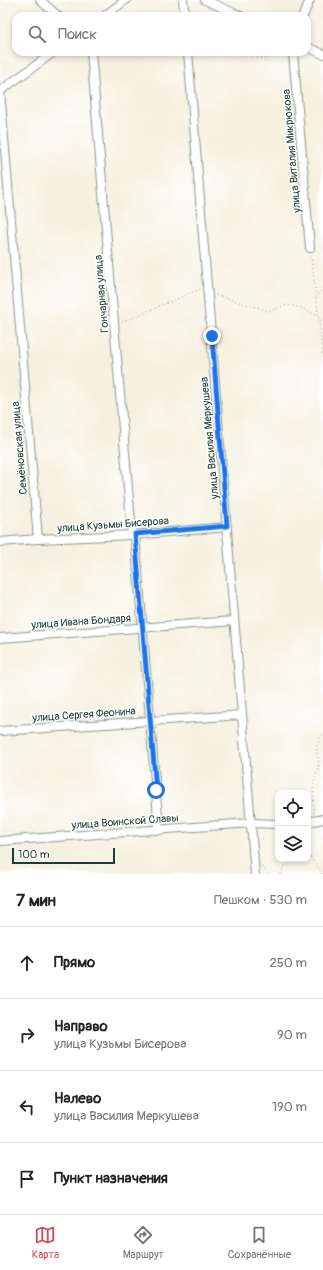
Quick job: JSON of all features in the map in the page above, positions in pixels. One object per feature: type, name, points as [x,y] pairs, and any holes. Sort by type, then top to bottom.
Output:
[{"type":"street","points":[[40,0],[54,12]]},
{"type":"street","points":[[110,12],[126,0]]},
{"type":"street","points":[[183,0],[184,12]]},
{"type":"street","points":[[205,0],[232,12]]},
{"type":"street","points":[[305,12],[310,0]]},
{"type":"street","points":[[311,49],[323,54]]},
{"type":"street","points":[[0,91],[48,56]]},
{"type":"street","name":"Гончарная улица","points":[[91,56],[143,627],[159,830]]},
{"type":"street","name":"улица Василия Меркушева","points":[[188,56],[255,874]]},
{"type":"street","name":"улица Виталия Микрюкова","points":[[293,56],[310,248]]},
{"type":"street","name":"Семёновская улица","points":[[0,91],[38,539]]},
{"type":"street","name":"улица Кузьмы Бисерова","points":[[0,542],[134,535],[227,526]]},
{"type":"street","name":"улица Ивана Бондаря","points":[[0,638],[234,621]]},
{"type":"street","name":"улица Сергея Феонина","points":[[0,731],[242,715]]},
{"type":"street","name":"улица Воинской Славы","points":[[0,841],[251,823],[275,824]]},
{"type":"path","points":[[249,56],[253,58],[270,58],[277,56]]},
{"type":"path","points":[[310,248],[323,355]]},
{"type":"path","points":[[316,297],[323,288]]},
{"type":"path","points":[[318,317],[323,323]]},
{"type":"path","points":[[315,820],[313,784],[319,764],[316,748],[323,732]]},
{"type":"path","points":[[311,858],[323,874]]},
{"type":"path","points":[[281,874],[285,862]]},
{"type":"route","points":[[156,790],[135,534],[227,526],[212,336]]}]
